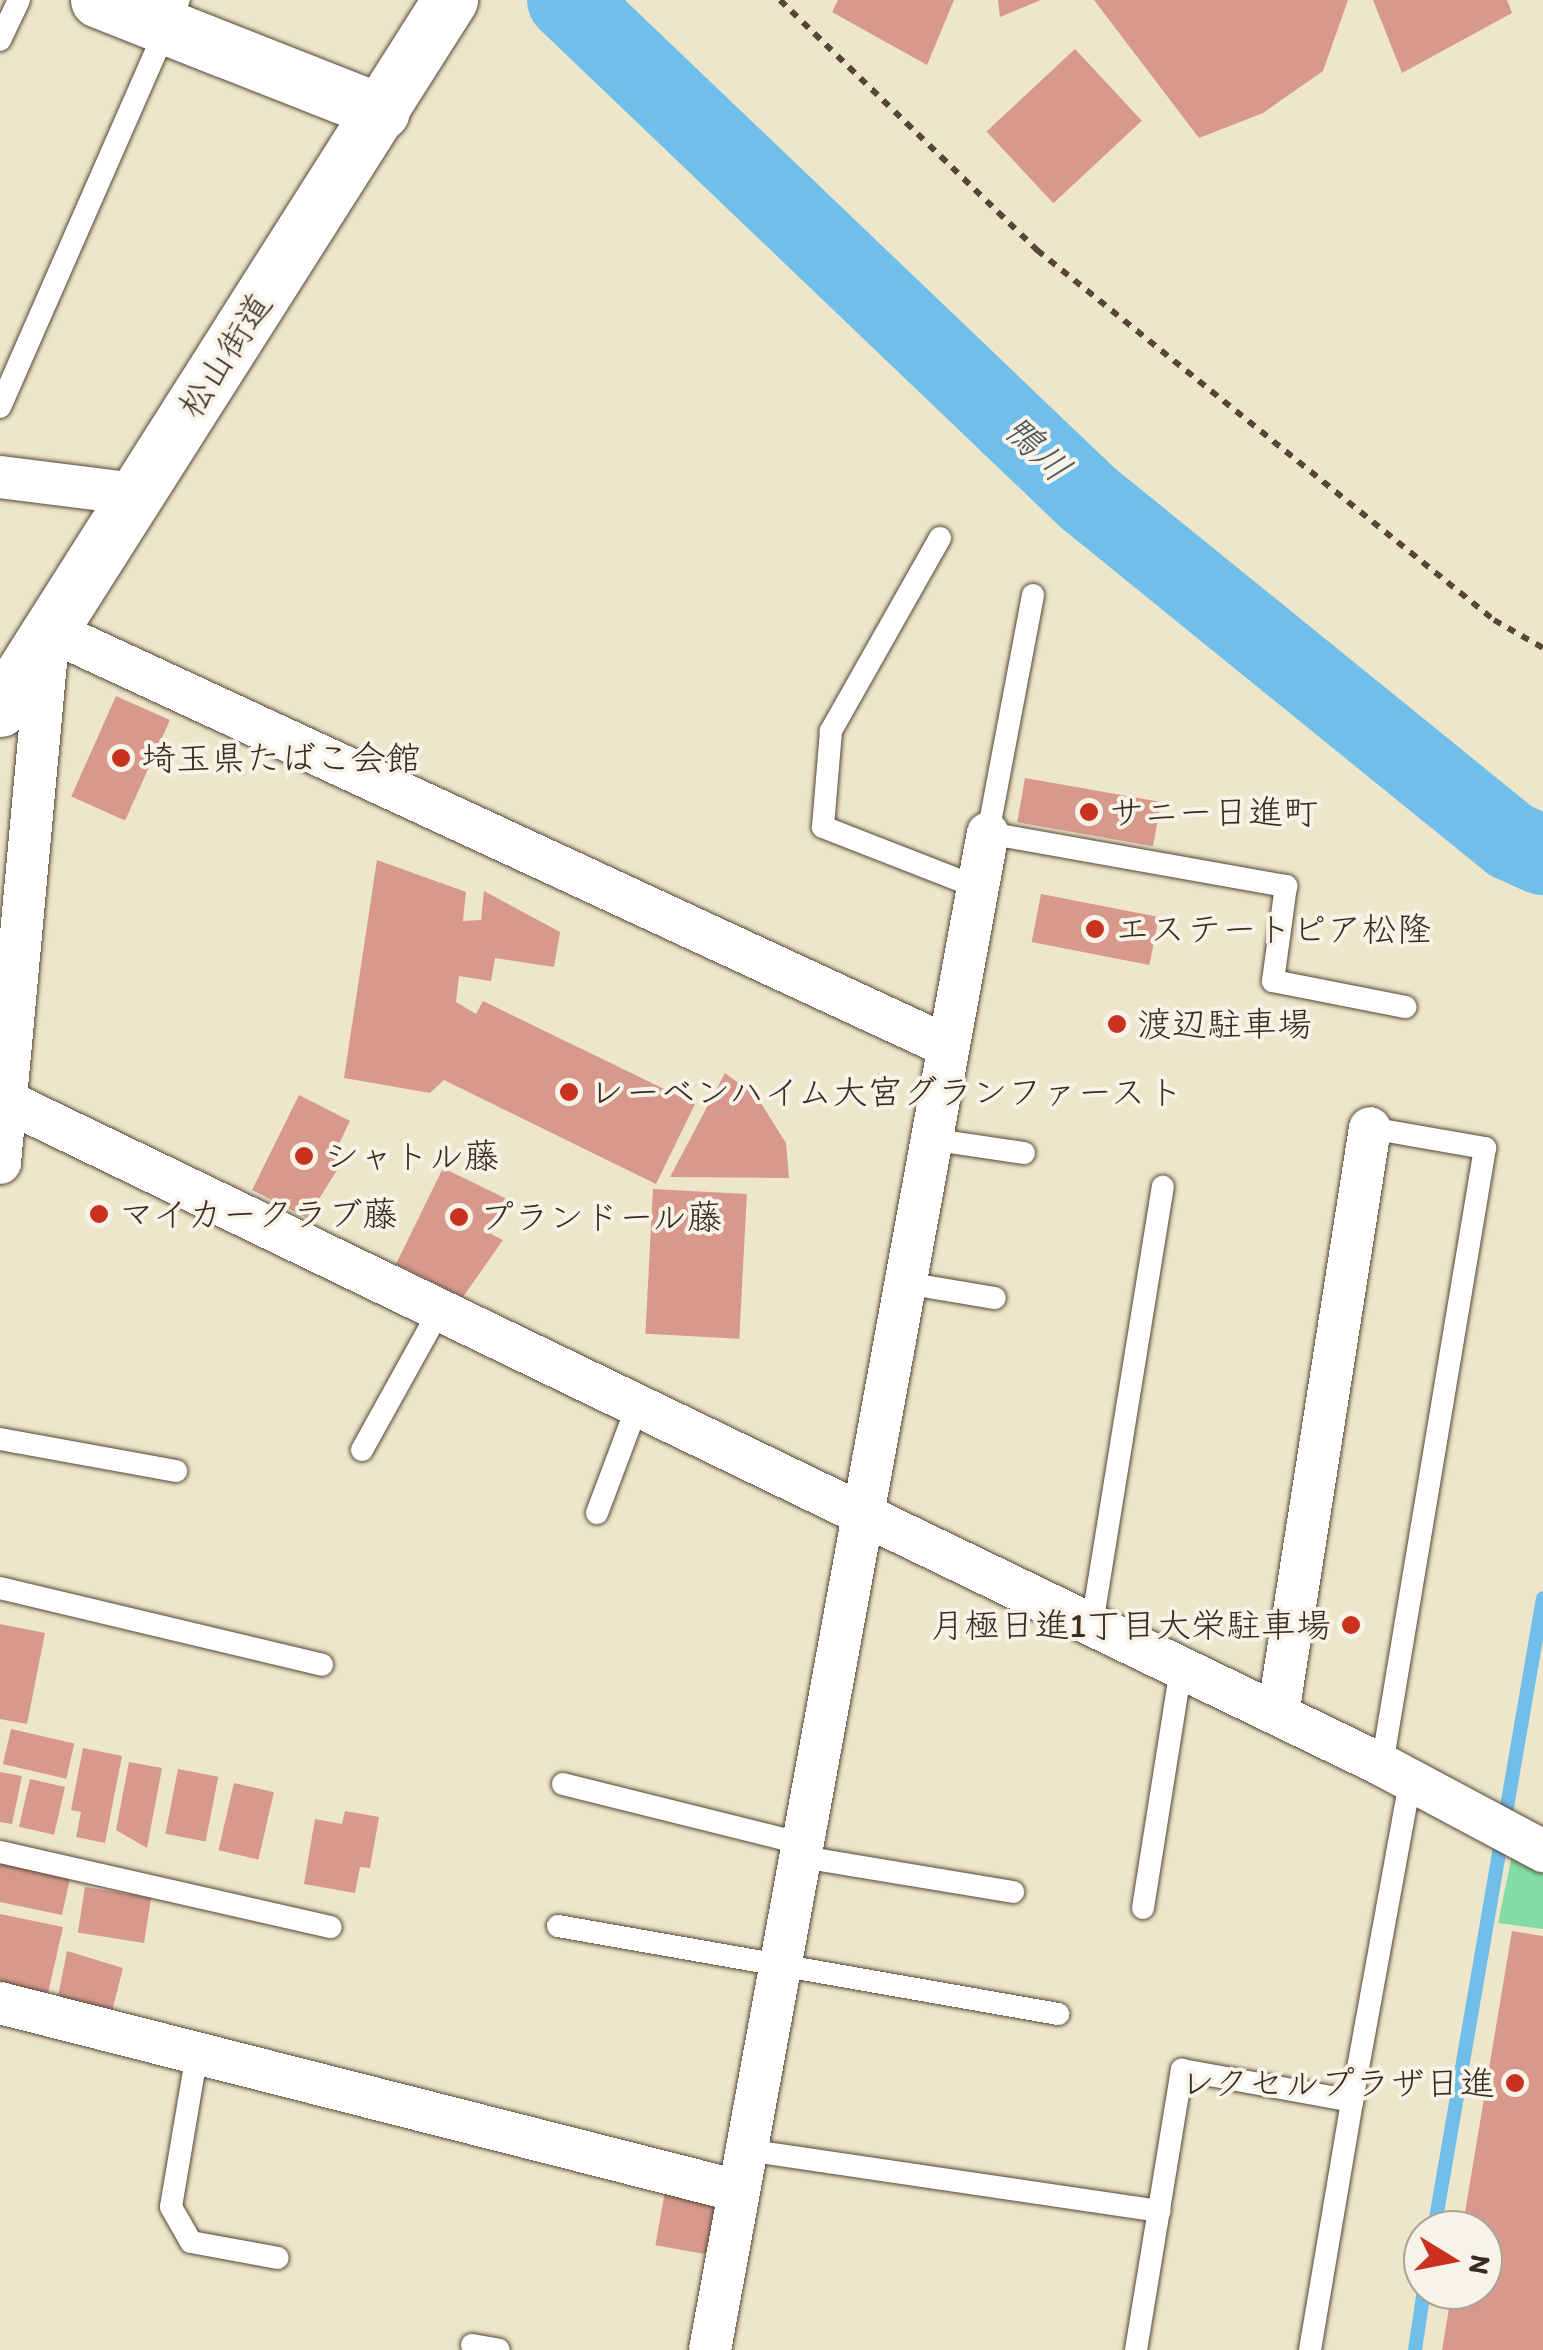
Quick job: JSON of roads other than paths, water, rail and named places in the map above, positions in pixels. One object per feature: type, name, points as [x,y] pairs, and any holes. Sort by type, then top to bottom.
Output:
[{"type":"main road","points":[[98,0],[175,14],[382,112]]},
{"type":"main road","name":"松山街道","points":[[0,709],[382,112],[448,2]]},
{"type":"street","points":[[0,477],[135,494]]},
{"type":"street","points":[[0,1164],[49,630],[945,1045]]},
{"type":"street","points":[[714,2349],[738,2191],[867,1514],[945,1045],[988,833]]},
{"type":"street","points":[[3,1099],[1278,1714],[1543,1852]]},
{"type":"street","points":[[1278,1714],[1370,1128]]},
{"type":"street","points":[[0,2003],[738,2191]]},
{"type":"lane","points":[[0,40],[19,0]]},
{"type":"lane","points":[[0,407],[175,14]]},
{"type":"lane","points":[[940,538],[831,731],[823,827],[977,887]]},
{"type":"lane","points":[[1033,595],[988,833],[1286,886],[1273,982],[1405,1006]]},
{"type":"lane","points":[[1310,2350],[1352,2102],[1484,1148],[1370,1128]]},
{"type":"lane","points":[[929,1139],[1024,1153]]},
{"type":"lane","points":[[1092,1624],[1164,1188]]},
{"type":"lane","points":[[905,1283],[994,1298]]},
{"type":"lane","points":[[362,1450],[440,1309]]},
{"type":"lane","points":[[597,1514],[638,1404]]},
{"type":"lane","points":[[0,1439],[176,1470]]},
{"type":"lane","points":[[0,1588],[322,1666]]},
{"type":"lane","points":[[1143,1908],[1181,1667]]},
{"type":"lane","points":[[563,1784],[803,1851],[1014,1892]]},
{"type":"lane","points":[[0,1852],[331,1927]]},
{"type":"lane","points":[[558,1926],[780,1972],[1058,2014]]},
{"type":"lane","points":[[196,2053],[171,2207],[190,2242],[278,2258]]},
{"type":"lane","points":[[1136,2350],[1182,2070],[1352,2102]]},
{"type":"lane","points":[[746,2150],[1160,2211]]},
{"type":"lane","points":[[472,2345],[499,2350]]},
{"type":"waterway","name":"鴨川","points":[[567,0],[1088,498],[1511,841],[1543,855]]},
{"type":"waterway","points":[[1437,2210],[1543,1598]]},
{"type":"waterway","points":[[1415,2350],[1421,2310]]},
{"type":"place","name":"埼玉県たばこ会館","points":[[121,758]]},
{"type":"place","name":"サニー日進町","points":[[1089,812]]},
{"type":"place","name":"エステートピア松隆","points":[[1095,929]]},
{"type":"place","name":"渡辺駐車場","points":[[1117,1024]]},
{"type":"place","name":"レーベンハイム大宮グランファースト","points":[[569,1092]]},
{"type":"place","name":"シャトル藤","points":[[304,1156]]},
{"type":"place","name":"マイカークラブ藤","points":[[99,1214]]},
{"type":"place","name":"プランドール藤","points":[[459,1217]]},
{"type":"place","name":"月極日進1丁目大栄駐車場","points":[[1351,1625]]},
{"type":"place","name":"レクセルプラザ日進","points":[[1515,2083]]}]
